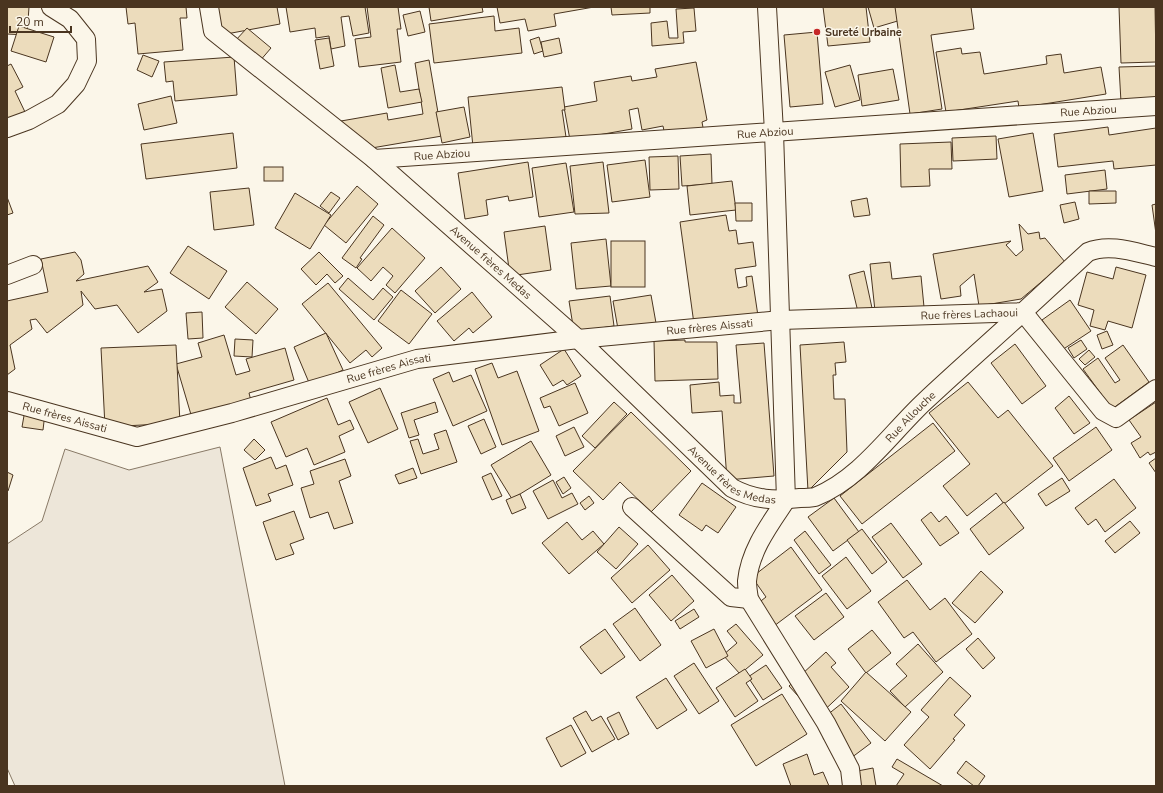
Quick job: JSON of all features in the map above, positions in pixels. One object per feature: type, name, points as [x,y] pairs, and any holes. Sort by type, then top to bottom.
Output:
[{"type":"street","points":[[7,128],[29,120],[58,104],[76,84],[88,61],[86,39],[70,19],[51,7]]},
{"type":"street","name":"Avenue frères Medas","points":[[209,7],[213,31],[374,159],[578,339],[732,488],[757,498],[786,500]]},
{"type":"street","points":[[767,7],[774,132],[786,500],[762,537],[752,562],[747,581],[749,599],[826,724],[850,768],[852,786]]},
{"type":"street","name":"Rue Abziou","points":[[374,159],[1156,106]]},
{"type":"street","name":"Rue frères Lachaoui","points":[[781,320],[1023,312],[1088,252],[1098,248],[1113,248],[1156,257]]},
{"type":"street","points":[[7,276],[33,265]]},
{"type":"street","points":[[1023,312],[1103,411],[1109,415],[1116,418],[1156,389]]},
{"type":"street","name":"Rue Allouche","points":[[786,500],[813,497],[831,488],[859,468],[923,403],[1023,312]]},
{"type":"street","name":"Rue frères Aissati","points":[[7,401],[137,437],[232,413],[417,359],[578,339],[781,320]]},
{"type":"street","points":[[632,507],[731,597],[749,599]]},
{"type":"shaded area","points":[[220,447],[285,786],[15,786],[7,768],[7,544],[42,521],[65,449],[129,470]]},
{"type":"building","points":[[7,7],[29,7],[27,35],[7,34]]},
{"type":"building","points":[[126,7],[186,7],[187,18],[180,18],[183,50],[138,54],[135,23],[128,24]]},
{"type":"building","points":[[216,7],[277,7],[280,24],[221,35]]},
{"type":"building","points":[[286,7],[365,7],[369,33],[353,36],[349,16],[341,17],[345,46],[331,49],[329,36],[316,38],[315,28],[290,32]]},
{"type":"building","points":[[367,7],[398,7],[401,29],[397,29],[401,62],[359,67],[355,39],[371,37]]},
{"type":"building","points":[[429,7],[482,7],[483,12],[431,21]]},
{"type":"building","points":[[497,7],[594,7],[554,14],[556,26],[528,31],[525,19],[500,23]]},
{"type":"building","points":[[611,7],[650,7],[650,13],[612,15]]},
{"type":"building","points":[[823,7],[866,7],[870,42],[828,46]]},
{"type":"building","points":[[868,7],[897,7],[901,20],[874,28]]},
{"type":"building","points":[[895,7],[971,7],[974,29],[931,35],[942,109],[910,114]]},
{"type":"building","points":[[1119,7],[1155,7],[1156,62],[1121,63]]},
{"type":"building","points":[[694,8],[696,31],[683,32],[684,43],[652,46],[651,23],[667,21],[669,38],[678,38],[676,9]]},
{"type":"building","points":[[420,11],[425,32],[408,36],[403,15]]},
{"type":"building","points":[[494,16],[495,31],[519,28],[522,53],[434,63],[429,24]]},
{"type":"building","points":[[19,26],[54,37],[46,62],[11,51]]},
{"type":"building","points":[[247,28],[271,48],[259,62],[235,41]]},
{"type":"building","points":[[817,32],[823,104],[790,107],[784,35]]},
{"type":"building","points":[[539,37],[543,51],[534,54],[530,40]]},
{"type":"building","points":[[329,38],[334,66],[320,69],[315,40]]},
{"type":"building","points":[[559,38],[562,53],[544,57],[541,42]]},
{"type":"building","points":[[961,48],[962,54],[980,52],[984,74],[1047,64],[1046,56],[1061,54],[1064,73],[1101,67],[1106,94],[1019,108],[1018,101],[946,112],[936,52]]},
{"type":"building","points":[[143,55],[159,61],[152,77],[137,70]]},
{"type":"building","points":[[234,57],[237,95],[175,101],[173,81],[166,82],[164,62]]},
{"type":"building","points":[[429,60],[442,136],[360,150],[344,137],[341,121],[387,113],[388,120],[423,114],[415,63]]},
{"type":"building","points":[[696,62],[707,120],[702,122],[704,133],[666,140],[663,126],[642,130],[638,108],[629,110],[632,129],[570,140],[564,107],[597,101],[594,82],[631,76],[632,81],[657,77],[655,69]]},
{"type":"building","points":[[11,64],[23,87],[15,91],[25,112],[7,121],[7,66]]},
{"type":"building","points":[[395,65],[400,92],[419,89],[422,102],[388,108],[381,68]]},
{"type":"building","points":[[850,65],[860,100],[835,107],[825,72]]},
{"type":"building","points":[[1156,66],[1156,101],[1121,102],[1119,67]]},
{"type":"building","points":[[893,69],[899,100],[862,106],[858,75]]},
{"type":"building","points":[[562,87],[565,110],[562,110],[566,137],[473,147],[468,97]]},
{"type":"building","points":[[171,96],[177,123],[144,130],[138,104]]},
{"type":"building","points":[[464,107],[470,137],[442,143],[436,112]]},
{"type":"building","points":[[1108,127],[1109,135],[1156,128],[1156,165],[1114,169],[1113,161],[1058,167],[1054,134]]},
{"type":"building","points":[[233,133],[237,168],[146,179],[141,144]]},
{"type":"building","points":[[1033,133],[1043,191],[1009,197],[998,139]]},
{"type":"building","points":[[996,136],[997,159],[953,161],[952,138]]},
{"type":"building","points":[[951,142],[952,169],[929,169],[930,186],[901,187],[900,144]]},
{"type":"building","points":[[711,154],[712,184],[682,186],[680,156]]},
{"type":"building","points":[[678,156],[679,189],[650,190],[649,157]]},
{"type":"building","points":[[645,160],[650,197],[612,202],[607,165]]},
{"type":"building","points":[[528,162],[533,197],[509,201],[508,196],[486,200],[488,215],[465,219],[458,173]]},
{"type":"building","points":[[603,162],[609,213],[575,214],[570,166]]},
{"type":"building","points":[[566,163],[574,212],[539,217],[532,168]]},
{"type":"building","points":[[264,167],[283,167],[283,181],[264,181]]},
{"type":"building","points":[[1105,170],[1107,189],[1067,194],[1065,175]]},
{"type":"building","points":[[732,181],[736,210],[690,215],[687,186]]},
{"type":"building","points":[[357,186],[378,204],[346,243],[324,225]]},
{"type":"building","points":[[249,188],[254,225],[214,230],[210,192]]},
{"type":"building","points":[[1089,191],[1116,191],[1116,203],[1089,204]]},
{"type":"building","points":[[331,192],[340,198],[329,213],[320,206]]},
{"type":"building","points":[[295,193],[331,215],[310,249],[275,228]]},
{"type":"building","points":[[7,197],[13,213],[7,215]]},
{"type":"building","points":[[867,198],[870,215],[854,217],[851,201]]},
{"type":"building","points":[[1075,202],[1079,219],[1064,223],[1060,205]]},
{"type":"building","points":[[735,203],[752,203],[752,221],[736,221]]},
{"type":"building","points":[[1156,204],[1156,234],[1152,205]]},
{"type":"building","points":[[726,215],[729,231],[736,230],[738,244],[753,242],[756,266],[735,269],[738,288],[747,286],[746,277],[752,276],[758,316],[694,324],[680,222]]},
{"type":"building","points":[[373,216],[384,225],[360,258],[362,259],[356,268],[342,258]]},
{"type":"building","points":[[1019,224],[1028,234],[1039,232],[1040,239],[1045,238],[1065,262],[1021,299],[979,306],[974,274],[960,286],[961,296],[941,299],[933,254],[1011,241],[1006,245],[1016,256],[1023,250]]},
{"type":"building","points":[[545,226],[551,270],[510,276],[504,232]]},
{"type":"building","points":[[392,228],[425,258],[395,293],[386,285],[393,276],[383,267],[371,281],[357,268]]},
{"type":"building","points":[[606,239],[611,286],[576,289],[571,243]]},
{"type":"building","points":[[611,241],[645,241],[645,287],[611,287]]},
{"type":"building","points":[[188,246],[227,271],[209,299],[170,273]]},
{"type":"building","points":[[75,252],[81,260],[84,274],[76,281],[148,266],[158,282],[144,292],[162,289],[167,311],[138,333],[117,305],[95,309],[81,291],[83,305],[47,333],[36,319],[30,320],[32,329],[10,345],[15,369],[7,375],[7,301],[48,292],[41,259]]},
{"type":"building","points":[[319,252],[343,276],[335,283],[327,274],[316,285],[301,269]]},
{"type":"building","points":[[890,262],[892,279],[921,276],[924,307],[875,311],[870,264]]},
{"type":"building","points":[[441,267],[461,289],[435,313],[415,291]]},
{"type":"building","points":[[1116,267],[1146,275],[1132,328],[1108,321],[1105,330],[1090,326],[1094,310],[1078,305],[1087,272],[1113,279]]},
{"type":"building","points":[[864,271],[872,308],[858,312],[849,275]]},
{"type":"building","points":[[348,278],[373,300],[383,288],[393,297],[374,320],[339,289]]},
{"type":"building","points":[[247,282],[278,309],[256,334],[225,307]]},
{"type":"building","points":[[328,283],[382,348],[372,357],[366,350],[350,363],[302,304]]},
{"type":"building","points":[[401,290],[432,314],[409,344],[378,321]]},
{"type":"building","points":[[472,292],[492,317],[473,333],[469,328],[454,341],[437,321]]},
{"type":"building","points":[[651,295],[656,323],[618,329],[613,301]]},
{"type":"building","points":[[610,296],[614,326],[574,332],[569,301]]},
{"type":"building","points":[[1070,300],[1091,331],[1062,350],[1042,320]]},
{"type":"building","points":[[202,312],[203,338],[188,339],[186,313]]},
{"type":"building","points":[[1107,331],[1113,345],[1102,349],[1097,335]]},
{"type":"building","points":[[326,333],[343,370],[310,385],[294,347]]},
{"type":"building","points":[[224,335],[236,375],[250,371],[246,359],[285,348],[294,380],[249,393],[251,401],[192,418],[176,364],[202,357],[198,343]]},
{"type":"building","points":[[235,339],[253,340],[252,357],[234,356]]},
{"type":"building","points":[[685,340],[685,342],[717,342],[718,379],[655,381],[654,341]]},
{"type":"building","points":[[1081,340],[1087,349],[1074,358],[1068,348]]},
{"type":"building","points":[[844,342],[846,362],[835,363],[836,375],[833,375],[834,399],[845,399],[847,452],[808,491],[800,345]]},
{"type":"building","points":[[764,343],[774,476],[727,480],[722,411],[692,413],[690,385],[719,382],[720,396],[734,395],[734,403],[741,403],[736,345]]},
{"type":"building","points":[[1015,344],[1046,386],[1022,404],[991,363]]},
{"type":"building","points":[[176,345],[180,423],[105,427],[101,348]]},
{"type":"building","points":[[1123,345],[1149,382],[1112,409],[1083,369],[1098,358],[1115,383],[1120,380],[1105,358]]},
{"type":"building","points":[[564,349],[581,376],[567,385],[563,380],[553,386],[540,365]]},
{"type":"building","points":[[1089,350],[1095,357],[1085,365],[1079,359]]},
{"type":"building","points":[[492,363],[498,378],[517,371],[539,431],[502,445],[475,369]]},
{"type":"building","points":[[449,372],[453,382],[471,375],[487,411],[453,426],[433,379]]},
{"type":"building","points":[[968,382],[998,418],[1008,410],[1053,466],[1004,504],[996,493],[967,516],[943,486],[970,464],[929,413]]},
{"type":"building","points":[[575,383],[588,413],[559,426],[550,406],[544,408],[540,398]]},
{"type":"building","points":[[380,388],[398,429],[368,443],[349,402]]},
{"type":"building","points":[[1069,396],[1090,423],[1074,434],[1055,408]]},
{"type":"building","points":[[327,398],[338,425],[350,420],[354,429],[339,436],[345,452],[314,465],[307,448],[286,457],[271,422]]},
{"type":"building","points":[[435,402],[438,412],[414,420],[419,435],[409,438],[401,413]]},
{"type":"building","points":[[614,402],[627,414],[595,448],[582,436]]},
{"type":"building","points":[[1156,402],[1156,452],[1150,455],[1148,452],[1140,458],[1131,443],[1141,437],[1129,420]]},
{"type":"building","points":[[25,410],[45,413],[43,430],[22,427]]},
{"type":"building","points":[[631,412],[691,471],[651,512],[620,482],[603,500],[573,471]]},
{"type":"building","points":[[484,419],[496,447],[481,454],[468,426]]},
{"type":"building","points":[[933,423],[955,451],[862,524],[840,496]]},
{"type":"building","points":[[574,427],[584,447],[565,456],[556,436]]},
{"type":"building","points":[[1096,427],[1112,450],[1069,481],[1053,458]]},
{"type":"building","points":[[446,430],[457,462],[421,474],[410,441],[418,439],[423,454],[439,449],[434,434]]},
{"type":"building","points":[[254,439],[265,450],[255,460],[244,450]]},
{"type":"building","points":[[531,441],[551,475],[512,499],[491,465]]},
{"type":"building","points":[[271,457],[276,469],[286,465],[293,485],[268,494],[271,501],[256,506],[243,468]]},
{"type":"building","points":[[1156,458],[1156,473],[1149,463]]},
{"type":"building","points":[[345,459],[351,476],[339,481],[353,523],[334,529],[328,512],[310,518],[301,488],[314,484],[310,471]]},
{"type":"building","points":[[413,468],[417,478],[399,484],[395,475]]},
{"type":"building","points":[[7,472],[13,475],[8,491],[7,491]]},
{"type":"building","points":[[491,473],[502,496],[492,500],[482,477]]},
{"type":"building","points":[[564,477],[571,488],[563,494],[556,482]]},
{"type":"building","points":[[1062,478],[1070,491],[1046,506],[1038,494]]},
{"type":"building","points":[[1114,479],[1136,508],[1105,532],[1096,519],[1088,525],[1075,508]]},
{"type":"building","points":[[553,480],[562,498],[572,493],[578,504],[548,519],[533,491]]},
{"type":"building","points":[[702,483],[736,507],[718,533],[706,525],[702,531],[679,515]]},
{"type":"building","points":[[520,494],[526,508],[512,514],[506,500]]},
{"type":"building","points":[[589,496],[594,503],[585,510],[580,503]]},
{"type":"building","points":[[834,498],[859,532],[833,551],[808,517]]},
{"type":"building","points":[[1004,502],[1024,528],[989,555],[970,529]]},
{"type":"building","points":[[294,511],[304,539],[290,544],[294,554],[276,560],[263,522]]},
{"type":"building","points":[[931,512],[939,522],[946,516],[959,533],[940,546],[921,520]]},
{"type":"building","points":[[1130,521],[1140,533],[1115,553],[1105,541]]},
{"type":"building","points":[[567,522],[582,540],[593,531],[604,544],[569,574],[542,543]]},
{"type":"building","points":[[891,523],[922,564],[903,578],[872,537]]},
{"type":"building","points":[[619,527],[638,544],[616,569],[597,552]]},
{"type":"building","points":[[862,529],[887,562],[872,574],[847,540]]},
{"type":"building","points":[[805,531],[831,565],[819,574],[794,540]]},
{"type":"building","points":[[648,545],[670,570],[632,603],[611,578]]},
{"type":"building","points":[[791,547],[822,590],[774,626],[757,604],[766,597],[752,577]]},
{"type":"building","points":[[846,557],[871,591],[847,609],[822,576]]},
{"type":"building","points":[[981,571],[1003,592],[975,623],[952,603]]},
{"type":"building","points":[[672,575],[694,601],[671,621],[649,595]]},
{"type":"building","points":[[907,580],[930,610],[945,598],[972,634],[936,662],[913,632],[904,638],[878,602]]},
{"type":"building","points":[[826,593],[844,617],[814,640],[795,616]]},
{"type":"building","points":[[635,608],[661,645],[640,661],[613,624]]},
{"type":"building","points":[[694,609],[699,617],[680,629],[675,621]]},
{"type":"building","points":[[736,624],[763,655],[740,674],[723,655],[737,643],[727,631]]},
{"type":"building","points":[[605,629],[625,657],[601,674],[580,647]]},
{"type":"building","points":[[714,629],[728,656],[706,668],[691,641]]},
{"type":"building","points":[[872,630],[891,653],[866,673],[848,649]]},
{"type":"building","points":[[978,638],[995,658],[983,669],[966,649]]},
{"type":"building","points":[[918,644],[943,672],[905,707],[890,691],[907,676],[896,664]]},
{"type":"building","points":[[826,652],[836,663],[831,667],[849,687],[817,717],[789,686]]},
{"type":"building","points":[[694,663],[719,701],[699,714],[674,676]]},
{"type":"building","points":[[766,665],[782,688],[763,700],[748,677]]},
{"type":"building","points":[[745,669],[752,679],[746,683],[758,701],[735,717],[716,688]]},
{"type":"building","points":[[866,672],[911,712],[885,741],[841,701]]},
{"type":"building","points":[[950,677],[971,696],[954,715],[965,725],[953,739],[955,740],[930,769],[904,745],[929,717],[921,710]]},
{"type":"building","points":[[666,678],[687,710],[657,729],[636,697]]},
{"type":"building","points":[[782,694],[807,734],[756,766],[731,725]]},
{"type":"building","points":[[841,704],[871,743],[843,764],[823,738],[831,732],[822,719]]},
{"type":"building","points":[[586,711],[592,721],[601,716],[615,739],[592,752],[573,718]]},
{"type":"building","points":[[619,712],[629,734],[618,740],[607,718]]},
{"type":"building","points":[[571,725],[586,753],[561,767],[546,738]]},
{"type":"building","points":[[807,754],[814,775],[823,772],[829,786],[791,786],[783,764]]},
{"type":"building","points":[[897,759],[943,786],[896,786],[904,774],[892,767]]},
{"type":"building","points":[[966,761],[985,776],[978,786],[974,786],[957,773]]},
{"type":"building","points":[[873,768],[876,786],[844,786],[842,774]]},
{"type":"place","name":"Sureté Urbaine","points":[[817,32]]}]
